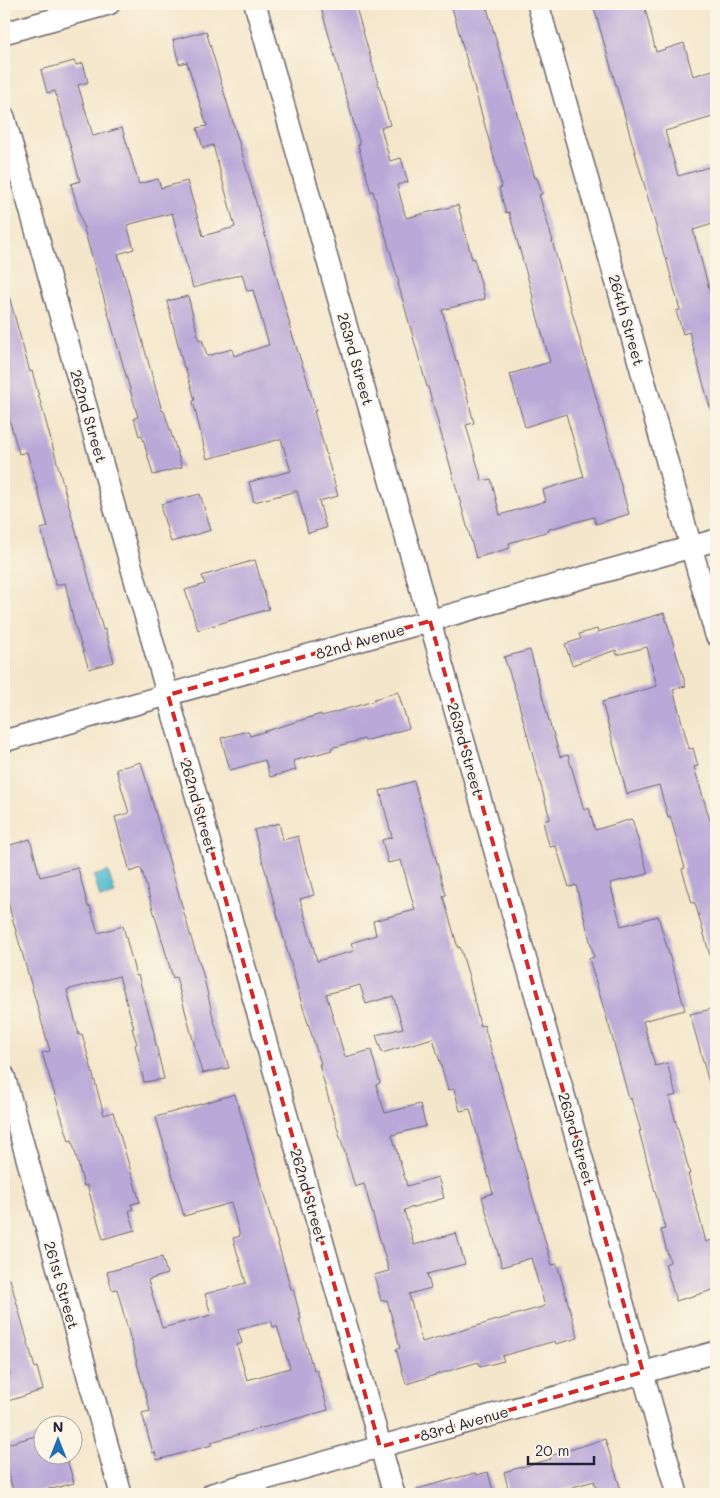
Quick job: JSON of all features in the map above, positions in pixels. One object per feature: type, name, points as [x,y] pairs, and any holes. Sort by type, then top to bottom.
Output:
[{"type":"street","points":[[4,33],[109,4]]},
{"type":"street","name":"263rd Street","points":[[255,4],[678,1494]]},
{"type":"street","name":"264th Street","points":[[538,4],[716,636]]},
{"type":"street","name":"262nd Street","points":[[4,117],[394,1494]]},
{"type":"street","name":"82nd Avenue","points":[[4,741],[716,540]]},
{"type":"street","name":"261st Street","points":[[4,1076],[121,1494]]},
{"type":"street","name":"83rd Avenue","points":[[212,1494],[716,1352]]},
{"type":"highlighted area","points":[[430,621],[643,1372],[380,1447],[168,695]]},
{"type":"water","points":[[108,871],[115,894],[100,898],[94,876]]},
{"type":"building","points":[[320,4],[355,4],[390,125],[381,128],[390,161],[401,158],[408,182],[397,185],[406,218],[458,205],[485,299],[442,310],[474,423],[466,425],[482,481],[491,479],[500,515],[546,501],[543,490],[584,477],[566,414],[525,427],[510,374],[550,362],[509,212],[506,213],[499,188],[502,187],[451,4],[486,4],[535,178],[537,178],[542,194],[539,195],[629,514],[596,524],[594,517],[549,529],[549,531],[509,543],[510,548],[476,558],[373,191],[371,192],[358,145],[360,145]]},
{"type":"building","points":[[593,4],[644,4],[656,52],[684,43],[693,76],[716,69],[716,116],[665,131],[678,176],[716,165],[716,223],[693,230],[712,300],[716,299],[716,411],[711,411],[689,332],[683,334],[676,311],[680,310],[666,258]]},
{"type":"building","points":[[206,31],[247,170],[289,325],[307,379],[338,496],[319,501],[326,528],[308,533],[297,491],[254,502],[249,482],[291,471],[281,439],[207,459],[193,401],[195,400],[184,368],[167,301],[188,296],[199,340],[202,339],[207,356],[232,349],[234,356],[269,345],[253,290],[247,291],[242,274],[193,288],[172,213],[127,225],[134,249],[118,254],[162,411],[164,411],[182,467],[153,475],[142,435],[139,436],[134,418],[138,417],[71,184],[80,181],[55,91],[47,93],[41,70],[74,61],[76,65],[83,63],[88,82],[78,85],[93,136],[122,128],[139,184],[158,179],[161,188],[187,181],[203,236],[235,227],[213,145],[203,148],[197,128],[207,126],[187,62],[179,64],[173,40]]},
{"type":"building","points":[[4,296],[9,296],[30,372],[32,371],[103,630],[105,629],[114,662],[89,669],[75,626],[65,583],[56,585],[41,529],[48,527],[27,452],[19,454],[7,411],[4,412]]},
{"type":"building","points":[[200,494],[211,530],[171,542],[161,504]]},
{"type":"building","points":[[255,560],[269,609],[198,630],[185,590],[205,584],[202,576]]},
{"type":"building","points":[[664,613],[686,686],[673,689],[689,749],[693,748],[698,766],[694,767],[712,827],[716,826],[716,958],[711,959],[695,903],[692,903],[682,869],[685,868],[659,785],[627,794],[602,702],[657,686],[647,647],[617,655],[616,650],[572,665],[565,644],[581,639],[579,634],[597,629],[598,632]]},
{"type":"building","points":[[530,650],[560,757],[568,755],[584,810],[589,808],[595,830],[632,819],[648,874],[610,883],[621,926],[658,916],[685,1010],[643,1021],[655,1066],[667,1063],[676,1095],[669,1097],[706,1242],[716,1239],[716,1289],[676,1301],[665,1264],[670,1262],[661,1230],[665,1229],[639,1131],[641,1131],[631,1098],[629,1099],[589,959],[594,957],[576,885],[569,887],[556,846],[550,847],[547,838],[543,821],[550,819],[514,686],[504,657]]},
{"type":"building","points":[[398,692],[409,728],[365,741],[364,739],[331,748],[332,750],[293,761],[296,770],[270,777],[265,760],[230,770],[221,738],[248,731],[250,736],[321,714],[322,716],[374,701],[374,699]]},
{"type":"building","points":[[141,762],[229,1068],[202,1073],[176,977],[173,978],[141,868],[130,872],[115,817],[129,813],[116,769]]},
{"type":"building","points":[[414,781],[446,895],[443,896],[458,948],[460,947],[469,977],[480,1026],[484,1025],[552,1265],[557,1264],[578,1338],[556,1344],[555,1341],[502,1356],[504,1361],[480,1367],[478,1362],[406,1384],[396,1349],[400,1348],[387,1300],[381,1301],[374,1275],[389,1271],[364,1184],[355,1187],[254,830],[279,823],[283,840],[298,836],[314,895],[300,899],[317,961],[354,951],[351,943],[376,935],[373,921],[415,910],[401,860],[388,863],[382,840],[392,837],[380,791]],"holes":[[[360,985],[366,1004],[393,996],[403,1028],[376,1035],[382,1053],[433,1038],[448,1090],[454,1089],[460,1111],[470,1109],[493,1193],[482,1197],[502,1267],[531,1258],[545,1306],[422,1342],[409,1294],[431,1288],[427,1274],[465,1264],[456,1233],[414,1245],[404,1210],[444,1198],[438,1177],[407,1186],[392,1135],[426,1126],[420,1104],[385,1113],[376,1085],[380,1083],[371,1050],[345,1057],[326,994]]]},
{"type":"building","points":[[30,839],[40,877],[78,868],[88,907],[90,906],[98,933],[123,926],[155,1036],[164,1079],[144,1082],[135,1045],[137,1044],[132,1028],[134,1028],[119,976],[67,990],[79,1035],[82,1034],[104,1115],[113,1112],[140,1202],[131,1204],[133,1209],[129,1211],[135,1230],[103,1239],[87,1185],[84,1186],[72,1140],[69,1141],[42,1053],[50,1051],[4,889],[4,847]]},
{"type":"building","points":[[716,1008],[716,1089],[711,1090],[690,1014]]},
{"type":"building","points":[[235,1094],[291,1289],[293,1289],[311,1362],[314,1370],[317,1370],[328,1410],[211,1442],[212,1445],[157,1460],[155,1452],[153,1453],[142,1413],[150,1411],[117,1289],[112,1290],[107,1272],[162,1257],[167,1274],[148,1280],[162,1328],[211,1315],[205,1294],[246,1283],[233,1238],[240,1236],[231,1203],[184,1216],[156,1117]],"holes":[[[271,1321],[273,1327],[277,1326],[290,1368],[247,1380],[237,1345],[242,1343],[238,1330]]]},
{"type":"building","points":[[10,1279],[43,1390],[8,1401],[4,1386],[4,1377],[10,1375],[4,1355],[4,1280]]},
{"type":"building","points":[[32,1437],[32,1466],[69,1466],[74,1483],[34,1493],[33,1490],[14,1494],[4,1457],[4,1445]]},
{"type":"building","points":[[605,1439],[621,1490],[598,1494],[594,1481],[548,1494],[519,1494],[518,1490],[509,1492],[504,1472],[551,1459],[550,1456]]},
{"type":"building","points":[[488,1472],[493,1491],[483,1494],[417,1494],[417,1489],[475,1473],[476,1475]]}]
